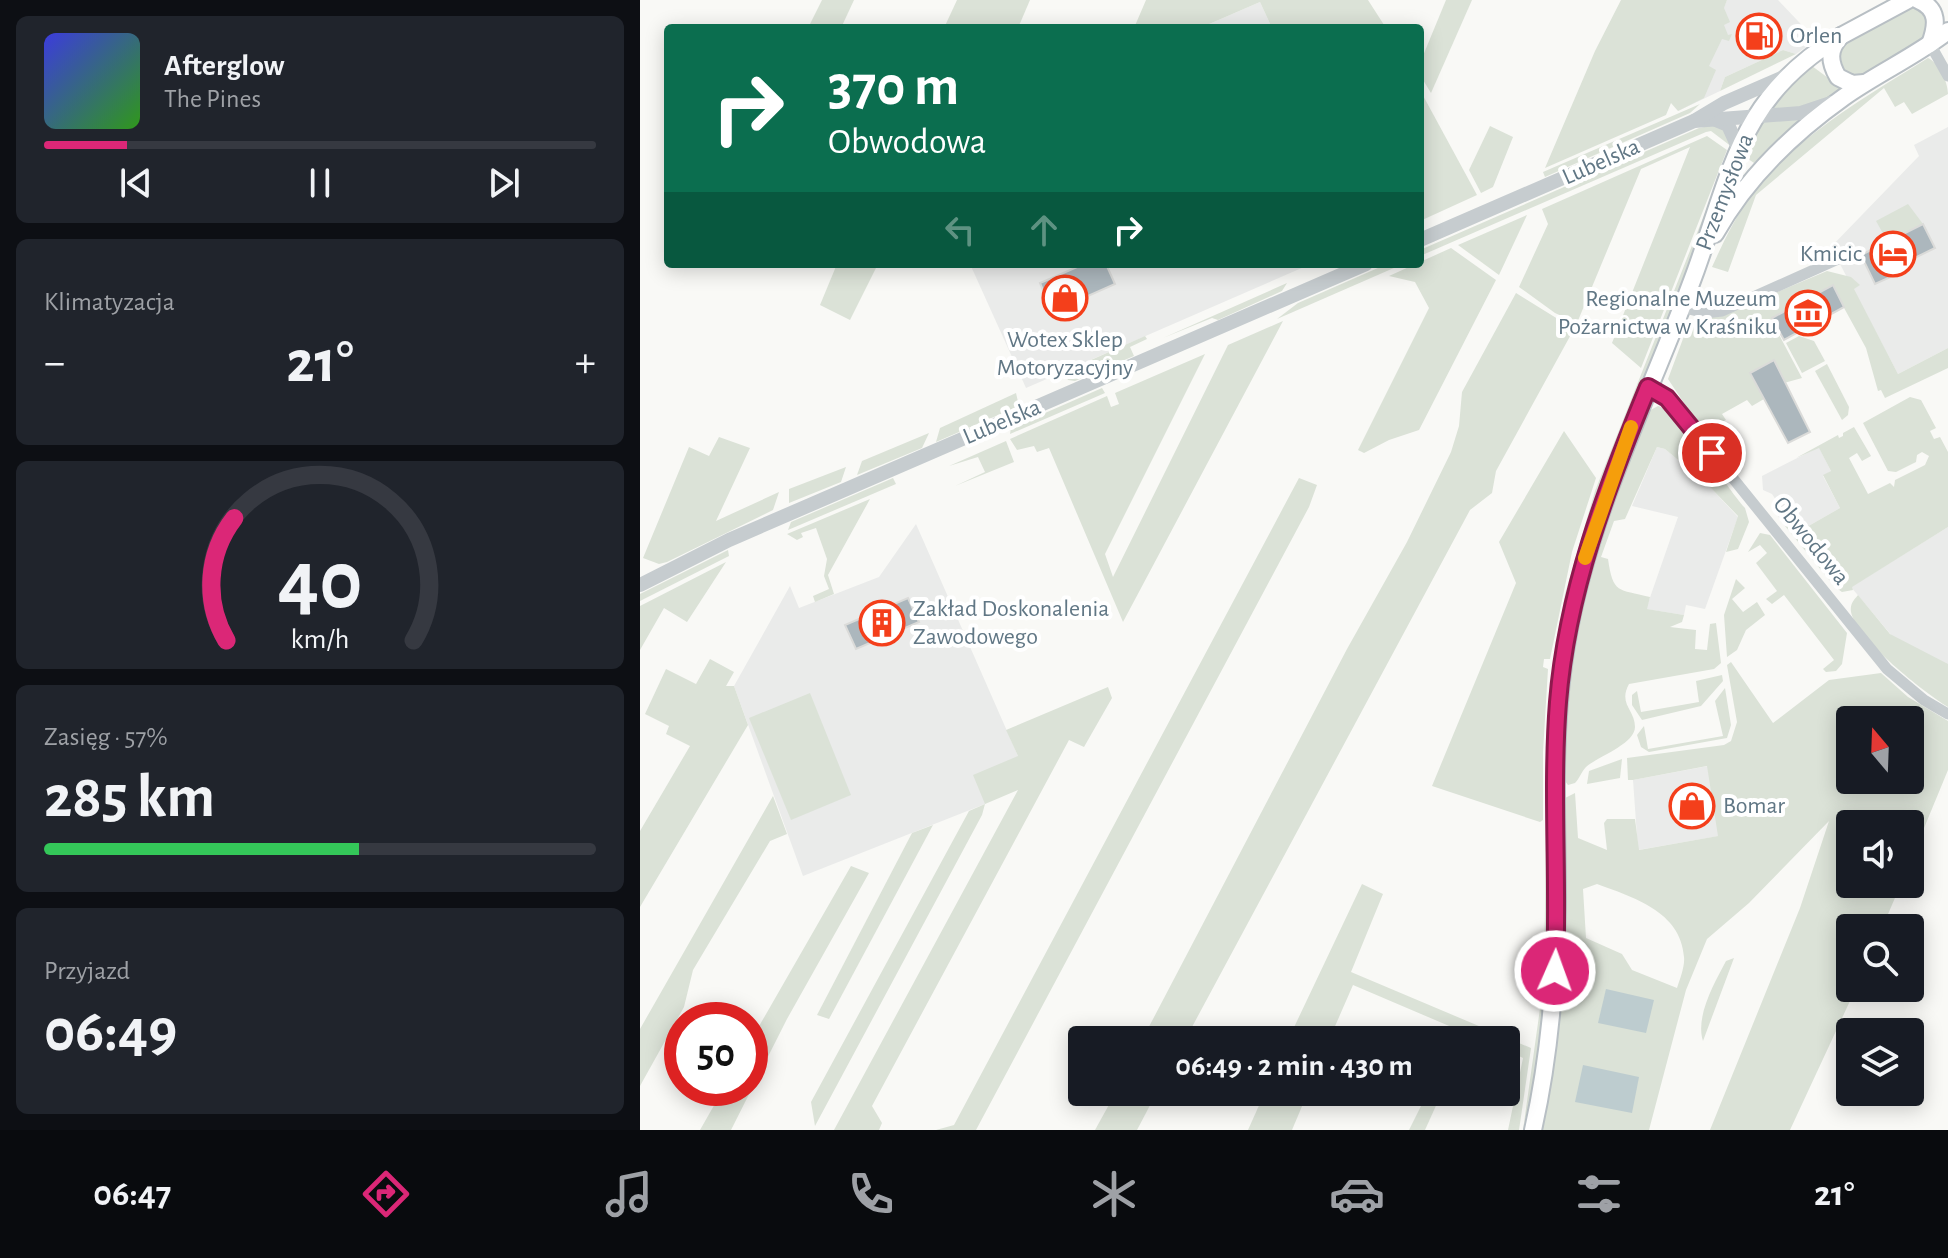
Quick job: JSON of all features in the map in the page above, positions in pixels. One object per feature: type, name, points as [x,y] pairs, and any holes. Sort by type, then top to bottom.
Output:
[{"type":"main road","name":"Lubelska","points":[[1786,76],[1807,57],[1908,0]]},
{"type":"main road","points":[[1908,0],[1928,6],[1935,17],[1936,28],[1930,44]]},
{"type":"main road","points":[[1930,44],[1948,31]]},
{"type":"main road","points":[[1841,36],[1831,53],[1835,73],[1846,83],[1868,82]]},
{"type":"main road","name":"Lubelska","points":[[1844,97],[1930,44]]},
{"type":"main road","name":"Przemysłowa","points":[[1533,1130],[1545,1063],[1555,971],[1556,751],[1567,633],[1599,510],[1695,271],[1738,147],[1755,117],[1786,76]]},
{"type":"main road","name":"Przemysłowa","points":[[1695,271],[1729,210],[1753,178],[1785,145],[1844,97]]},
{"type":"street","points":[[1930,44],[1948,76]]},
{"type":"street","name":"Lubelska","points":[[1424,238],[1694,121],[1718,106],[1786,76]]},
{"type":"street","name":"Lubelska","points":[[1694,121],[1801,113],[1844,97]]},
{"type":"street","points":[[1715,119],[1728,125],[1738,147]]},
{"type":"street","points":[[1681,307],[1705,313],[1722,311],[1847,255]]},
{"type":"street","name":"Lubelska","points":[[640,585],[729,540],[1357,268]]},
{"type":"street","name":"Obwodowa","points":[[1648,387],[1659,391],[1677,409],[1887,669],[1924,700],[1948,714]]},
{"type":"shaded area","points":[[822,0],[854,0],[843,24],[810,24]]},
{"type":"shaded area","points":[[957,0],[1030,0],[1020,24],[946,24]]},
{"type":"shaded area","points":[[1146,0],[1368,0],[1383,24],[1270,24],[1260,2],[1209,24],[1136,24]]},
{"type":"shaded area","points":[[1446,0],[1472,0],[1431,93],[1424,82],[1424,53]]},
{"type":"shaded area","points":[[1621,0],[1727,0],[1724,8],[1730,22],[1724,25],[1728,35],[1732,34],[1729,41],[1722,39],[1709,66],[1716,70],[1704,98],[1678,111],[1671,103],[1666,115],[1545,168],[1595,51]]},
{"type":"shaded area","points":[[1727,0],[1778,0],[1816,40],[1796,54],[1783,50],[1725,77],[1720,91],[1678,111]]},
{"type":"shaded area","points":[[1260,2],[1270,24],[1209,24]]},
{"type":"shaded area","points":[[1914,6],[1922,9],[1930,21],[1923,39],[1863,76],[1847,76],[1837,67],[1840,45],[1904,8]]},
{"type":"shaded area","points":[[1783,50],[1796,54],[1720,91],[1725,77]]},
{"type":"shaded area","points":[[1928,58],[1942,73],[1948,94],[1912,114],[1904,102],[1895,107],[1884,88],[1756,195],[1728,272],[1712,267],[1744,205],[1788,155],[1832,120]]},
{"type":"shaded area","points":[[1812,66],[1843,89],[1809,107],[1771,110],[1789,87]]},
{"type":"shaded area","points":[[1424,97],[1477,195],[1424,219]]},
{"type":"shaded area","points":[[1700,104],[1690,113],[1545,177],[1543,172]]},
{"type":"shaded area","points":[[1804,117],[1754,163],[1744,156],[1764,121]]},
{"type":"shaded area","points":[[1714,125],[1726,131],[1732,147],[1711,131],[1706,132],[1424,254],[1424,248],[1699,128]]},
{"type":"shaded area","points":[[1490,126],[1513,137],[1493,187],[1481,193],[1469,170]]},
{"type":"shaded area","points":[[1948,127],[1948,348],[1898,374],[1831,247],[1919,156],[1914,145]]},
{"type":"shaded area","points":[[1707,136],[1727,150],[1641,368],[1612,343],[1690,147],[1641,169],[1577,323],[1555,313],[1519,287],[1548,224],[1542,209]]},
{"type":"shaded area","points":[[1729,152],[1686,274],[1611,457],[1588,522],[1577,554],[1554,659],[1565,594],[1595,491]]},
{"type":"shaded area","points":[[1908,204],[1923,224],[1895,238],[1893,233],[1885,237],[1876,221]]},
{"type":"shaded area","points":[[1527,215],[1499,275],[1458,245]]},
{"type":"shaded area","points":[[1451,248],[1496,280],[1419,430],[1364,453],[1358,450],[1429,308],[1415,282],[1389,276],[1407,268],[1424,268],[1424,260]]},
{"type":"shaded area","points":[[835,268],[876,268],[850,320],[820,305]]},
{"type":"shaded area","points":[[972,268],[1302,268],[1026,388]]},
{"type":"shaded area","points":[[1378,268],[1394,268],[1277,319],[1298,303]]},
{"type":"shaded area","points":[[1827,271],[1851,277],[1860,285],[1854,289],[1898,374],[1948,348],[1948,368],[1885,398],[1881,390],[1878,391],[1866,348],[1832,286],[1775,327],[1802,378],[1784,383],[1774,360],[1750,373],[1764,399],[1752,406],[1747,400],[1722,414],[1726,420],[1714,426],[1698,424],[1668,379],[1690,320],[1721,316]]},
{"type":"shaded area","points":[[1287,283],[1282,291],[1218,320],[1212,318],[1163,338]]},
{"type":"shaded area","points":[[1516,293],[1574,329],[1496,471],[1492,493],[1470,510],[1193,1026],[1149,1026],[1347,649],[1407,542],[1451,452],[1459,426],[1462,392]]},
{"type":"shaded area","points":[[1283,321],[1123,622],[1049,448],[1037,452],[1034,446],[1017,450],[1010,439],[1107,396],[1111,407],[1119,404],[1115,393],[1205,354],[1105,554],[1113,577],[1228,345]]},
{"type":"shaded area","points":[[1145,336],[1147,339],[1130,347],[1134,356],[1075,381],[1068,380],[1064,372]]},
{"type":"shaded area","points":[[1799,336],[1814,341],[1825,361],[1802,373],[1786,343]]},
{"type":"shaded area","points":[[1827,364],[1849,407],[1848,415],[1842,420],[1815,371]]},
{"type":"shaded area","points":[[1102,388],[1105,393],[1010,434],[1011,428]]},
{"type":"shaded area","points":[[1016,393],[1019,406],[936,442],[940,428]]},
{"type":"shaded area","points":[[1910,397],[1921,400],[1936,428],[1930,431],[1934,439],[1940,437],[1948,452],[1948,527],[1852,587],[1853,590],[1842,592],[1785,526],[1795,517],[1805,528],[1840,508],[1823,475],[1831,471],[1819,448],[1796,458],[1838,435],[1839,438],[1843,436],[1854,427],[1871,456],[1862,461],[1857,453],[1849,458],[1868,494],[1890,483],[1894,487],[1895,480],[1925,465],[1929,456],[1922,452],[1917,455],[1916,462],[1896,472],[1888,471],[1863,423]]},
{"type":"shaded area","points":[[1658,406],[1668,411],[1691,436],[1745,508],[1749,522],[1738,549],[1726,552],[1738,516],[1707,484],[1665,449],[1657,447],[1625,519],[1614,521],[1601,557],[1608,559],[1612,579],[1619,588],[1650,597],[1647,609],[1684,615],[1682,622],[1670,627],[1696,630],[1695,649],[1707,650],[1710,624],[1716,623],[1721,663],[1714,669],[1629,684],[1625,697],[1634,721],[1633,733],[1629,739],[1586,767],[1575,783],[1568,785],[1565,781],[1565,749],[1569,685],[1585,588],[1618,483],[1647,412]]},
{"type":"shaded area","points":[[1564,431],[1596,478],[1572,552],[1550,659],[1544,659],[1543,667],[1548,669],[1543,820],[1540,822],[1432,786],[1516,583],[1499,542]]},
{"type":"shaded area","points":[[929,433],[922,448],[857,475],[862,461]]},
{"type":"shaded area","points":[[719,437],[750,448],[716,521],[779,492],[773,510],[667,562],[659,564],[643,558],[689,447],[709,456]]},
{"type":"shaded area","points":[[1006,441],[1014,462],[955,486],[985,472],[978,457],[949,466]]},
{"type":"shaded area","points":[[1657,447],[1665,449],[1707,484],[1738,517],[1705,609],[1686,605],[1684,615],[1646,609],[1678,517],[1632,506]]},
{"type":"shaded area","points":[[1819,447],[1831,471],[1823,476],[1840,508],[1805,528],[1795,517],[1785,526],[1775,512],[1780,507],[1778,503],[1772,494],[1763,490],[1762,476]]},
{"type":"shaded area","points":[[846,467],[841,482],[789,503],[789,489]]},
{"type":"shaded area","points":[[893,478],[896,484],[788,530],[791,522]]},
{"type":"shaded area","points":[[1299,478],[1317,485],[1309,507],[976,1130],[936,1130],[954,1125]]},
{"type":"shaded area","points":[[870,499],[828,575],[834,594],[815,602],[813,596],[829,589],[824,576],[827,559],[816,528],[801,533],[803,537],[797,540],[787,534]]},
{"type":"shaded area","points":[[916,524],[1018,756],[985,804],[803,876],[734,686],[790,586],[799,608],[879,577]]},
{"type":"shaded area","points":[[1948,527],[1948,687],[1903,649],[1851,587]]},
{"type":"shaded area","points":[[1760,533],[1770,535],[1847,633],[1842,664],[1836,671],[1826,672],[1823,669],[1834,660],[1784,595],[1772,604],[1766,599],[1777,591],[1756,563],[1767,553],[1760,545],[1748,552]]},
{"type":"shaded area","points":[[728,550],[729,556],[640,601],[640,594]]},
{"type":"shaded area","points":[[726,562],[687,622],[664,608],[640,650],[640,606]]},
{"type":"shaded area","points":[[1736,579],[1745,588],[1732,599],[1743,612],[1757,602],[1765,615],[1746,630],[1737,650],[1727,657],[1724,615]]},
{"type":"shaded area","points":[[1858,595],[1890,634],[1948,664],[1948,707],[1909,678],[1865,636],[1851,612],[1852,603]]},
{"type":"shaded area","points":[[710,659],[734,672],[726,686],[734,686],[748,725],[640,907],[640,831],[690,746],[666,734],[669,726],[645,714],[666,669],[696,684]]},
{"type":"shaded area","points":[[1731,662],[1773,723],[1829,680],[1881,673],[1923,706],[1836,706],[1836,794],[1924,794],[1924,707],[1948,721],[1948,770],[1924,828],[1924,810],[1836,810],[1836,898],[1895,898],[1888,914],[1836,914],[1836,1002],[1849,1002],[1842,1018],[1836,1018],[1836,1031],[1790,1130],[1710,1130],[1800,908],[1829,821],[1749,903],[1707,939],[1686,990],[1649,1130],[1541,1130],[1563,967],[1563,799],[1575,793],[1578,838],[1607,850],[1604,823],[1607,819],[1635,819],[1639,850],[1718,836],[1707,766],[1628,780],[1627,758],[1724,745],[1731,741],[1737,722],[1727,665]],"holes":[[[1597,884],[1652,908],[1674,928],[1684,957],[1677,988],[1632,970],[1622,954],[1586,938],[1583,889]]]},
{"type":"shaded area","points":[[1722,675],[1723,681],[1701,706],[1642,720],[1632,705],[1632,695],[1637,691],[1641,712],[1699,702],[1696,681]]},
{"type":"shaded area","points":[[1108,687],[1112,698],[1084,747],[1069,740],[872,1106],[882,1123],[879,1130],[834,1130],[1018,790],[985,804],[973,775],[1018,756],[1006,730]]},
{"type":"shaded area","points":[[1725,688],[1731,725],[1727,738],[1649,752],[1641,747],[1637,735],[1644,726],[1648,749],[1723,736],[1715,701]]},
{"type":"shaded area","points":[[810,693],[851,795],[791,820],[749,718]]},
{"type":"shaded area","points":[[1622,759],[1620,778],[1587,784],[1589,771]]},
{"type":"shaded area","points":[[1708,766],[1719,836],[1638,850],[1633,780]]},
{"type":"shaded area","points":[[773,796],[787,834],[770,841],[693,970],[685,1002],[664,1002],[664,1043],[640,1086],[640,1029]]},
{"type":"shaded area","points":[[985,804],[982,815],[815,1126],[811,1102],[969,811]]},
{"type":"shaded area","points":[[933,825],[829,1019],[817,1015],[912,833]]},
{"type":"shaded area","points":[[1546,832],[1547,980],[1535,1077],[1523,1130],[1544,980]]},
{"type":"shaded area","points":[[851,866],[869,873],[768,1057],[768,1011]]},
{"type":"shaded area","points":[[1362,884],[1383,894],[1351,972],[1479,1026],[1449,1026],[1353,985],[1335,1026],[1295,1026]]},
{"type":"shaded area","points":[[1734,958],[1703,1041],[1701,1031],[1707,1000],[1726,961]]},
{"type":"shaded area","points":[[1606,989],[1654,1000],[1646,1033],[1598,1023]]},
{"type":"shaded area","points":[[1520,1043],[1531,1048],[1519,1130],[1508,1130],[1513,1106],[1520,1106],[1523,1058],[1520,1057]]},
{"type":"shaded area","points":[[1583,1065],[1639,1077],[1632,1113],[1575,1102]]},
{"type":"shaded area","points":[[714,1106],[743,1106],[731,1130],[700,1130]]},
{"type":"shaded area","points":[[1108,1106],[1150,1106],[1137,1130],[1095,1130]]},
{"type":"shaded area","points":[[1259,1106],[1302,1106],[1292,1130],[1248,1130]]},
{"type":"shaded area","points":[[1421,1106],[1436,1106],[1425,1130],[1409,1130]]},
{"type":"building","name":"Kmicic","points":[[1923,224],[1935,248],[1892,269],[1895,275],[1875,284],[1861,255],[1887,242],[1885,237],[1893,233],[1895,238]]},
{"type":"building","name":"Wotex Sklep Motoryzacyjny","points":[[1075,268],[1108,268],[1115,284],[1052,312],[1040,283]]},
{"type":"building","name":"Regionalne Muzeum Pożarnictwa w Kraśniku","points":[[1833,285],[1844,307],[1784,340],[1772,318]]},
{"type":"building","points":[[1774,360],[1810,432],[1788,443],[1750,373]]},
{"type":"building","name":"Zakład Doskonalenia Zawodowego","points":[[908,598],[919,622],[856,649],[845,625]]},
{"type":"building","name":"Bomar","points":[[1712,796],[1714,808],[1671,816],[1669,803]]},
{"type":"slow traffic","points":[[1585,558],[1599,510],[1631,427]]},
{"type":"place","name":"Orlen","points":[[1759,36]]},
{"type":"place","name":"Kmicic","points":[[1893,254]]},
{"type":"place","name":"Wotex Sklep Motoryzacyjny","points":[[1065,298]]},
{"type":"place","name":"Regionalne Muzeum Pożarnictwa w Kraśniku","points":[[1808,313]]},
{"type":"place","name":"Zakład Doskonalenia Zawodowego","points":[[882,623]]},
{"type":"place","name":"Bomar","points":[[1692,806]]},
{"type":"route","points":[[1555,971],[1558,702],[1567,633],[1588,543],[1648,387],[1667,398],[1712,453]]}]
